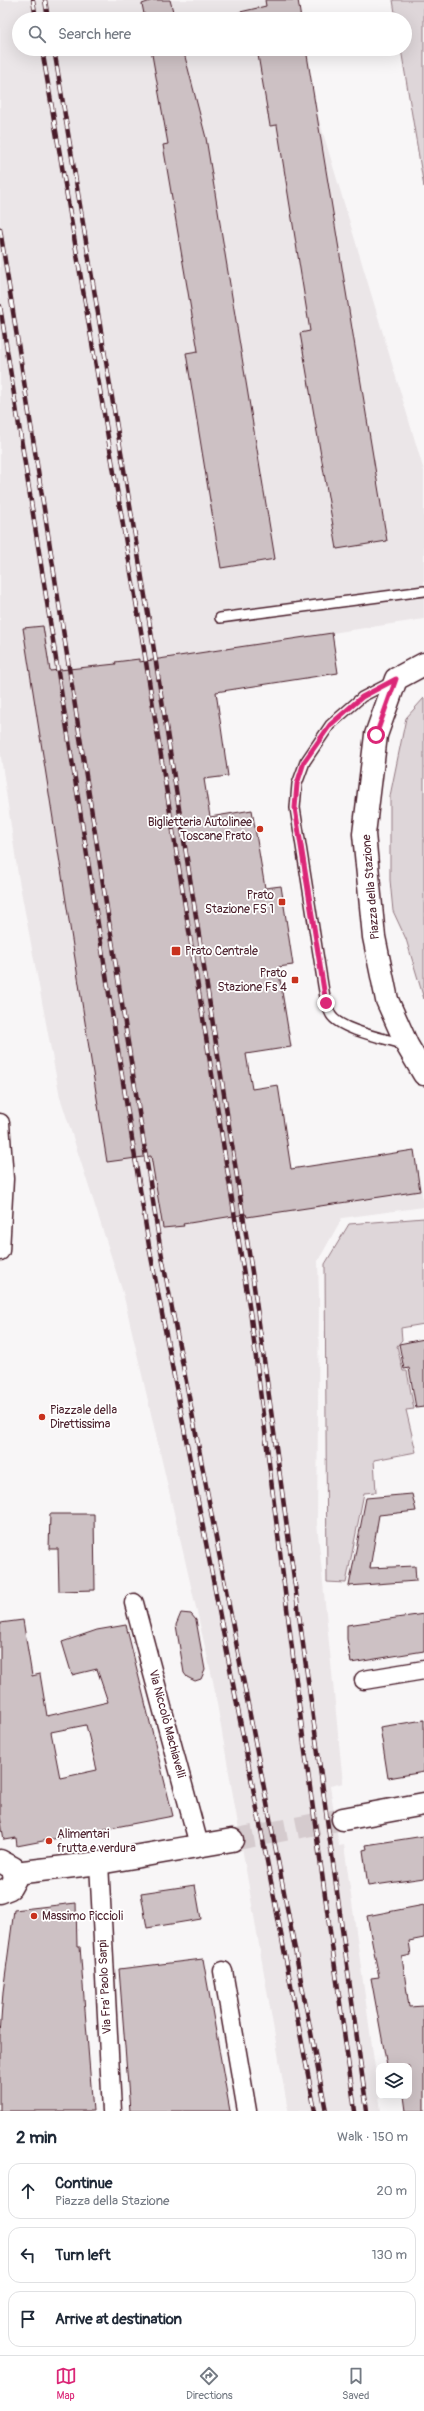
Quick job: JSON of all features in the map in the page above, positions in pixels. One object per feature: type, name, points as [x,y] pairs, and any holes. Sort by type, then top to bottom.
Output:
[{"type":"street","points":[[396,679],[424,664]]},
{"type":"street","name":"Piazza della Stazione","points":[[396,679],[376,735],[364,834],[369,895],[377,949],[387,1000],[407,1045],[424,1074]]},
{"type":"street","points":[[0,1123],[4,1179],[0,1251]]},
{"type":"street","name":"Via Niccolò Machiavelli","points":[[134,1603],[200,1845]]},
{"type":"street","points":[[364,1680],[424,1670]]},
{"type":"street","points":[[343,1819],[424,1804]]},
{"type":"street","points":[[0,1892],[10,1888],[14,1884],[7,1867],[98,1863],[232,1840]]},
{"type":"street","name":"Via Fra' Paolo Sarpi","points":[[98,1863],[112,2111]]},
{"type":"street","points":[[223,1971],[247,2111]]},
{"type":"lane","points":[[220,618],[424,591]]},
{"type":"lane","points":[[396,679],[362,697],[330,725],[304,762],[297,784],[295,808],[326,1003],[332,1016],[343,1025],[407,1045]]},
{"type":"shaded area","points":[[0,0],[284,0],[287,12],[12,12],[12,56],[300,56],[424,471],[424,619],[332,633],[338,673],[216,692],[228,776],[204,780],[210,817],[252,810],[265,888],[281,886],[293,965],[279,967],[291,1047],[246,1054],[252,1089],[278,1085],[291,1169],[414,1150],[424,1207],[342,1218],[318,1261],[317,1523],[343,1783],[330,1786],[339,1846],[344,1845],[376,2075],[376,2099],[379,2099],[381,2111],[288,2111],[213,1681],[123,1293],[60,1097],[18,875],[0,750]]},
{"type":"shaded area","points":[[393,0],[424,0],[424,187],[402,56],[412,56],[412,12],[395,12]]},
{"type":"shaded area","points":[[424,698],[424,999],[406,939],[393,911],[390,880],[390,796],[406,718]]},
{"type":"shaded area","points":[[424,1218],[424,1324],[401,1328],[402,1340],[397,1346],[403,1371],[407,1371],[414,1409],[406,1410],[416,1452],[374,1460],[376,1492],[364,1493],[346,1583],[327,1582],[325,1264],[349,1224]]},
{"type":"building","points":[[153,0],[170,0],[173,12],[144,12],[142,4]]},
{"type":"building","points":[[265,0],[298,0],[300,12],[240,12],[266,6]]},
{"type":"building","points":[[152,56],[185,56],[206,138],[275,559],[221,568],[186,353],[198,351],[163,145],[168,144]]},
{"type":"building","points":[[258,56],[307,56],[387,541],[337,549],[300,333],[310,331],[277,125],[270,126]]},
{"type":"building","points":[[43,626],[50,671],[116,664],[115,662],[139,659],[139,662],[332,633],[338,673],[216,692],[228,776],[204,779],[210,817],[252,810],[265,888],[281,886],[293,965],[278,967],[291,1047],[246,1054],[252,1089],[278,1085],[291,1169],[414,1150],[420,1191],[247,1217],[246,1214],[183,1224],[184,1226],[163,1228],[151,1156],[107,1162],[23,628]]},
{"type":"building","points":[[424,1339],[424,1407],[416,1408],[409,1368],[404,1369],[399,1344]]},
{"type":"building","points":[[412,1494],[416,1511],[379,1515],[370,1568],[415,1566],[416,1581],[349,1586],[366,1498]]},
{"type":"building","points":[[50,1514],[94,1514],[95,1590],[59,1591],[58,1549],[49,1549]]},
{"type":"building","points":[[181,1613],[191,1614],[196,1620],[205,1670],[201,1679],[195,1681],[187,1677],[184,1673],[176,1625]]},
{"type":"building","points":[[424,1614],[424,1651],[351,1663],[347,1639],[347,1625]]},
{"type":"building","points":[[23,1620],[32,1676],[40,1674],[47,1716],[108,1702],[97,1669],[72,1675],[62,1642],[97,1630],[126,1625],[173,1816],[17,1846],[16,1838],[4,1840],[0,1816],[0,1623]],"holes":[[[86,1725],[97,1770],[60,1778],[51,1732]]]},
{"type":"building","points":[[424,1720],[424,1772],[388,1778],[380,1727]]},
{"type":"building","points":[[424,1836],[424,1878],[368,1886],[363,1850],[367,1849],[366,1845]]},
{"type":"building","points":[[195,1885],[201,1919],[147,1928],[141,1893]]},
{"type":"building","points":[[76,1903],[77,1947],[80,1947],[93,2111],[0,2111],[0,2034],[3,1992],[14,1910]]},
{"type":"building","points":[[424,1905],[424,1938],[409,1941],[411,1955],[402,1957],[409,2007],[424,2006],[424,2111],[406,2111],[404,2099],[412,2099],[412,2063],[386,2063],[371,1978],[379,1977],[367,1916]]},
{"type":"building","points":[[203,1959],[230,2111],[130,2111],[119,1969]]},
{"type":"tunnel","points":[[232,1840],[343,1819]]},
{"type":"railway","points":[[33,0],[35,12]]},
{"type":"railway","points":[[45,0],[47,12]]},
{"type":"railway","points":[[43,56],[141,631],[251,1318],[303,1737],[355,2111]]},
{"type":"railway","points":[[55,56],[154,650],[252,1272],[367,2111]]},
{"type":"railway","points":[[0,229],[160,1246],[326,2111]]},
{"type":"railway","points":[[0,306],[149,1246],[315,2111]]},
{"type":"place","name":"Biglietteria Autolinee Toscane Prato","points":[[260,829]]},
{"type":"place","name":"Prato Stazione FS 1","points":[[282,902]]},
{"type":"place","name":"Prato Centrale","points":[[176,951]]},
{"type":"place","name":"Prato Stazione Fs 4","points":[[295,980]]},
{"type":"place","name":"Piazzale della Direttissima","points":[[42,1417]]},
{"type":"place","name":"Alimentari frutta e verdura","points":[[49,1841]]},
{"type":"place","name":"Massimo Piccioli","points":[[34,1916]]},
{"type":"route","points":[[326,1003],[295,808],[297,784],[304,762],[330,725],[362,697],[396,679],[376,735]]}]
